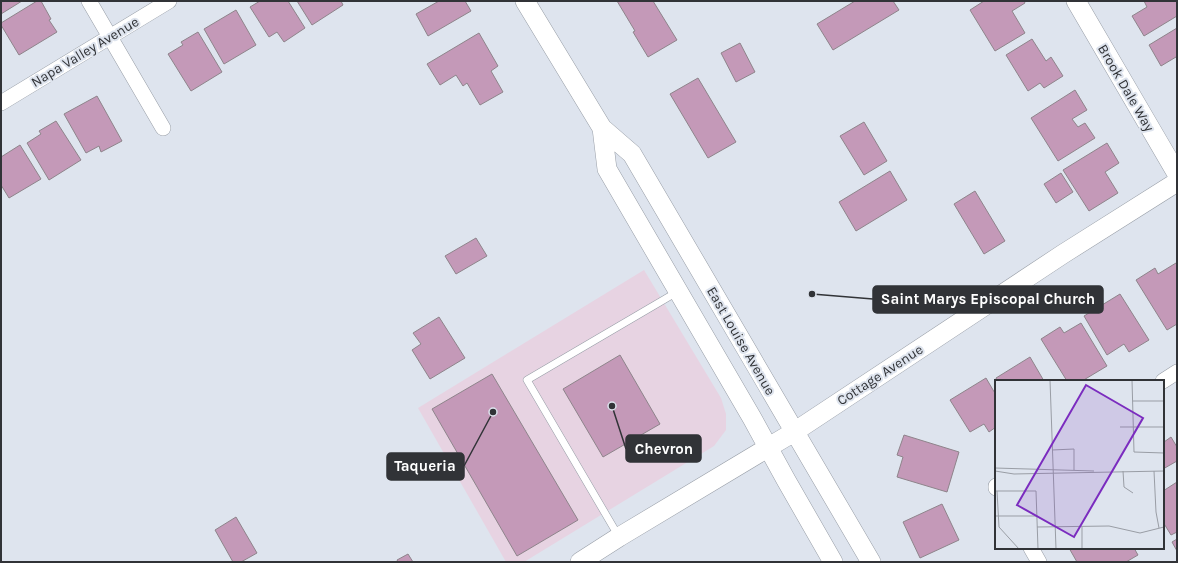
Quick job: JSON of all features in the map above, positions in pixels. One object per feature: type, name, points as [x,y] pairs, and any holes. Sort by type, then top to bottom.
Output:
[{"type":"street","points":[[89,1],[163,128]]},
{"type":"street","name":"Napa Valley Avenue","points":[[1,103],[169,1]]},
{"type":"street","name":"East Louise Avenue","points":[[525,1],[602,128],[632,154],[871,562]]},
{"type":"street","name":"Brook Dale Way","points":[[1076,1],[1177,174]]},
{"type":"street","name":"East Louise Avenue","points":[[602,128],[607,169],[679,291],[833,562]]},
{"type":"street","name":"Cottage Avenue","points":[[580,562],[794,432],[1063,254],[1177,182]]},
{"type":"street","points":[[1164,380],[1177,372]]},
{"type":"street","points":[[1032,549],[1039,562]]},
{"type":"lane","points":[[619,537],[527,380],[679,291]]},
{"type":"shaded area","points":[[644,270],[721,398],[726,414],[726,430],[714,446],[524,562],[506,562],[418,408]]},
{"type":"building","points":[[1,1],[22,1],[1,14]]},
{"type":"building","points":[[37,1],[41,1],[51,19],[49,20],[57,32],[19,55],[1,23]]},
{"type":"building","points":[[260,1],[288,1],[305,28],[284,42],[277,32],[269,37],[250,7]]},
{"type":"building","points":[[297,1],[341,1],[343,5],[312,25]]},
{"type":"building","points":[[439,1],[465,1],[471,11],[428,36],[416,14]]},
{"type":"building","points":[[617,1],[653,1],[677,40],[648,57],[633,32],[635,31]]},
{"type":"building","points":[[855,1],[893,1],[899,10],[833,50],[817,24]]},
{"type":"building","points":[[984,1],[1024,1],[1025,3],[1012,11],[1025,33],[995,51],[970,10]]},
{"type":"building","points":[[1144,1],[1177,1],[1177,16],[1144,36],[1132,16],[1147,7]]},
{"type":"building","points":[[236,10],[256,45],[224,64],[204,29]]},
{"type":"building","points":[[1177,28],[1177,59],[1176,57],[1161,66],[1149,45]]},
{"type":"building","points":[[198,32],[222,72],[191,91],[168,54],[183,45],[181,42]]},
{"type":"building","points":[[479,33],[498,66],[491,71],[503,92],[480,105],[467,83],[463,86],[456,75],[440,85],[427,64]]},
{"type":"building","points":[[1032,39],[1046,61],[1051,57],[1063,76],[1044,88],[1040,83],[1028,91],[1006,55]]},
{"type":"building","points":[[740,43],[755,72],[736,82],[721,53]]},
{"type":"building","points":[[698,78],[736,142],[708,158],[670,94]]},
{"type":"building","points":[[1075,90],[1087,110],[1072,119],[1078,127],[1085,123],[1095,138],[1058,161],[1031,118]]},
{"type":"building","points":[[97,96],[122,141],[101,152],[99,146],[86,153],[64,114]]},
{"type":"building","points":[[56,121],[81,160],[49,180],[27,143],[41,134],[39,131]]},
{"type":"building","points":[[864,122],[887,161],[864,175],[840,136]]},
{"type":"building","points":[[1107,143],[1119,163],[1105,172],[1118,193],[1089,211],[1063,170]]},
{"type":"building","points":[[20,145],[41,179],[9,198],[1,185],[1,157]]},
{"type":"building","points":[[890,171],[907,200],[856,231],[839,202]]},
{"type":"building","points":[[1061,173],[1073,192],[1056,203],[1044,184]]},
{"type":"building","points":[[975,191],[1005,241],[984,254],[954,204]]},
{"type":"building","points":[[476,238],[487,256],[456,274],[445,256]]},
{"type":"building","points":[[1176,263],[1177,324],[1167,330],[1136,280],[1155,268],[1158,274]]},
{"type":"building","points":[[1120,294],[1149,340],[1129,352],[1124,344],[1107,355],[1084,316]]},
{"type":"building","points":[[439,317],[465,358],[430,379],[412,350],[421,344],[413,333]]},
{"type":"building","points":[[1081,323],[1107,366],[1084,380],[1066,380],[1041,339],[1060,327],[1064,333]]},
{"type":"building","points":[[620,355],[660,424],[603,457],[563,389]]},
{"type":"building","points":[[1030,357],[1043,380],[997,380],[996,378]]},
{"type":"building","points":[[492,374],[578,520],[517,556],[432,409]]},
{"type":"building","points":[[986,378],[995,393],[995,428],[989,432],[984,424],[970,432],[950,400]]},
{"type":"building","points":[[904,435],[959,452],[947,492],[897,477],[903,457],[897,455]]},
{"type":"building","points":[[1171,437],[1177,447],[1177,461],[1164,468],[1164,442]]},
{"type":"building","points":[[1177,482],[1177,532],[1171,535],[1164,524],[1164,490]]},
{"type":"building","points":[[942,504],[959,540],[920,558],[903,522]]},
{"type":"building","points":[[236,517],[257,553],[241,562],[233,562],[215,530]]},
{"type":"building","points":[[1177,539],[1177,551],[1172,542]]},
{"type":"building","points":[[1070,549],[1135,549],[1138,555],[1126,562],[1077,562]]},
{"type":"building","points":[[408,554],[413,562],[398,562],[397,560]]},
{"type":"place","name":"Saint Marys Episcopal Church","points":[[812,294]]},
{"type":"place","name":"Chevron","points":[[612,406]]},
{"type":"place","name":"Taqueria","points":[[493,412]]}]
